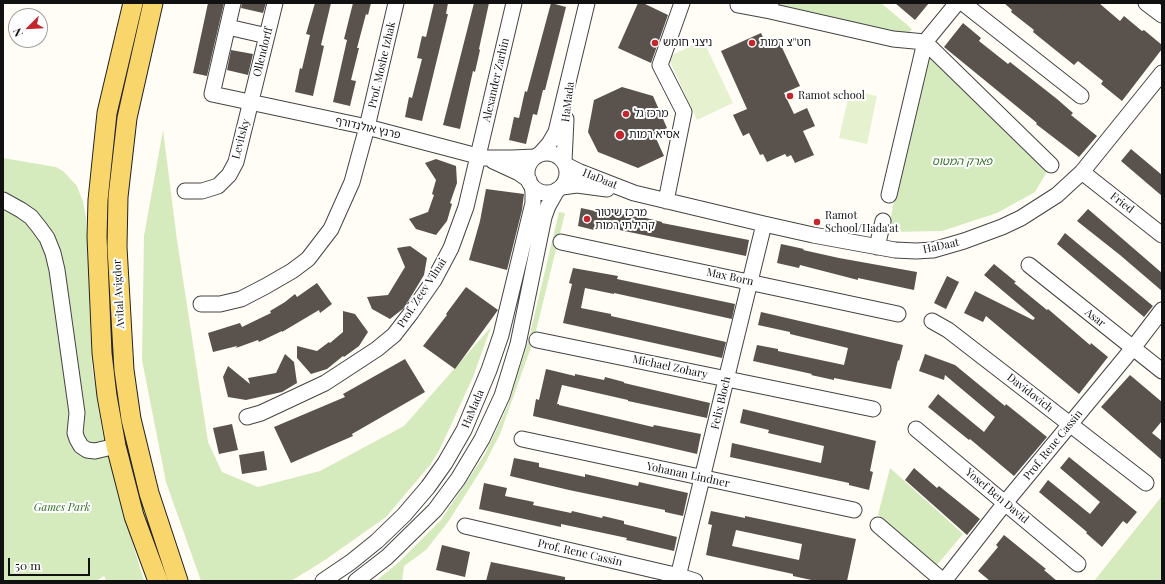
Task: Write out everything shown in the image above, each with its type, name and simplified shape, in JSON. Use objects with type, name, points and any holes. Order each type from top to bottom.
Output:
[{"type":"main road","name":"Avital Avigdor","points":[[132,3],[107,113],[98,200],[97,237],[102,353],[107,396],[116,446],[138,527],[158,581]]},
{"type":"main road","name":"Avital Avigdor","points":[[153,3],[127,118],[118,197],[117,248],[124,370],[131,419],[149,493],[178,581]]},
{"type":"street","points":[[233,3],[228,27],[267,36]]},
{"type":"street","name":"Ollendorff","points":[[251,102],[275,3]]},
{"type":"street","name":"Prof. Moshe Izhak","points":[[201,304],[220,304],[241,299],[266,286],[292,271],[308,259],[331,230],[352,182],[367,128],[396,3]]},
{"type":"street","name":"Alexander Zarhin","points":[[481,157],[514,3]]},
{"type":"street","name":"HaMada","points":[[538,156],[549,144],[556,132],[587,3]]},
{"type":"street","points":[[666,201],[684,112],[660,65],[682,3]]},
{"type":"street","points":[[889,195],[928,39],[957,3]]},
{"type":"street","points":[[963,3],[1081,96]]},
{"type":"street","points":[[1146,3],[1162,15]]},
{"type":"street","points":[[735,4],[770,7],[893,39],[928,39],[1051,165]]},
{"type":"street","name":"פרנץ אולנדורף","points":[[228,27],[212,94],[367,128],[481,157],[509,168],[530,183]]},
{"type":"street","name":"HaMada","points":[[565,163],[564,132],[572,66]]},
{"type":"street","name":"HaDaat","points":[[560,189],[577,185],[634,193],[813,235],[896,250],[933,250],[964,242],[1022,218],[1057,195],[1082,172],[1162,73]]},
{"type":"street","name":"Levitsky","points":[[185,191],[202,191],[218,186],[229,175],[236,162],[243,139],[251,102]]},
{"type":"street","points":[[551,153],[556,155],[565,163],[567,176],[560,189],[552,192],[541,192],[530,183],[528,175],[529,165],[538,156],[551,153]]},
{"type":"street","name":"פרנץ אולנדורף","points":[[481,157],[508,158],[538,156]]},
{"type":"street","name":"Prof. Zeev Vilnai","points":[[247,417],[261,413],[325,383],[349,369],[394,335],[412,313],[434,280],[451,248],[466,207],[481,157]]},
{"type":"street","name":"HaDaat","points":[[565,163],[634,193]]},
{"type":"street","name":"Fried","points":[[1082,172],[1162,235]]},
{"type":"street","name":"HaMada","points":[[323,581],[377,541],[404,514],[428,487],[441,469],[464,430],[489,370],[501,335],[533,203],[533,192],[530,183]]},
{"type":"street","name":"HaMada","points":[[356,581],[387,557],[435,510],[458,479],[482,439],[502,396],[518,344],[544,217],[548,206],[560,189]]},
{"type":"street","points":[[3,200],[31,217],[43,233],[53,253],[57,270],[76,413],[77,439],[81,446],[87,450],[95,451],[116,446]]},
{"type":"street","points":[[877,247],[884,221]]},
{"type":"street","name":"Felix Bloch","points":[[678,578],[764,224]]},
{"type":"street","name":"Max Born","points":[[561,242],[898,314]]},
{"type":"street","name":"Asar","points":[[1029,265],[1162,371]]},
{"type":"street","name":"Prof. Rene Cassin","points":[[944,581],[1005,503],[1162,310]]},
{"type":"street","name":"Davidovich","points":[[932,321],[948,330],[1146,482]]},
{"type":"street","name":"Michael Zohary","points":[[537,340],[873,409]]},
{"type":"street","name":"Yosef Ben David","points":[[916,428],[1078,564]]},
{"type":"street","name":"Yohanan Lindner","points":[[522,439],[854,510]]},
{"type":"street","points":[[878,525],[944,581]]},
{"type":"street","name":"Prof. Rene Cassin","points":[[465,526],[694,581]]},
{"type":"green space","points":[[725,3],[881,3],[912,29],[898,47],[801,21]]},
{"type":"green space","points":[[703,40],[733,103],[697,120],[668,57]]},
{"type":"green space","name":"פארק המטוס","points":[[925,42],[1051,165],[1035,192],[997,213],[942,231],[888,232]]},
{"type":"green space","points":[[850,90],[877,96],[867,144],[839,138]]},
{"type":"green space","points":[[163,130],[177,240],[208,442],[222,472],[258,487],[320,471],[404,426],[491,327],[473,377],[439,451],[430,465],[386,517],[325,560],[291,581],[201,581],[166,482],[142,360],[144,236]]},
{"type":"green space","name":"Games Park","points":[[3,158],[56,167],[63,171],[77,186],[83,202],[86,217],[92,366],[102,430],[117,491],[144,581],[106,581],[104,576],[96,581],[3,581]]},
{"type":"green space","points":[[559,212],[565,213],[534,339],[500,434],[483,467],[448,522],[426,550],[404,566],[402,581],[376,581],[399,562],[441,520],[485,454],[509,403],[529,338]]},
{"type":"green space","points":[[890,468],[963,534],[937,565],[878,515]]},
{"type":"green space","points":[[1162,496],[1162,581],[1094,581]]},
{"type":"building","points":[[208,3],[224,3],[207,76],[193,73]]},
{"type":"building","points":[[242,3],[266,3],[263,13],[241,8]]},
{"type":"building","points":[[315,3],[331,3],[321,45],[324,46],[313,96],[295,92],[300,68],[302,69],[310,35],[306,34]]},
{"type":"building","points":[[353,3],[371,3],[368,15],[366,14],[357,48],[359,48],[351,80],[356,81],[350,106],[333,102],[347,40],[344,39]]},
{"type":"building","points":[[434,3],[448,3],[446,14],[448,14],[422,121],[405,117],[409,97],[412,98],[422,59],[417,58],[422,36],[426,37]]},
{"type":"building","points":[[474,3],[489,3],[475,72],[473,71],[460,129],[443,125]]},
{"type":"building","points":[[551,3],[566,7],[545,90],[543,90],[537,115],[533,114],[526,144],[509,140],[514,117],[519,118],[525,91],[527,92]]},
{"type":"building","points":[[638,3],[643,3],[668,15],[651,63],[618,48]]},
{"type":"building","points":[[895,3],[929,3],[915,20]]},
{"type":"building","points":[[1004,3],[1099,3],[1120,21],[1124,16],[1142,31],[1144,30],[1162,45],[1162,49],[1122,101],[1101,84],[1103,81],[1078,61],[1074,65],[1033,32],[1034,30],[1011,12],[1012,10]]},
{"type":"building","points":[[963,23],[981,38],[979,41],[1008,64],[1010,62],[1057,99],[1073,113],[1071,115],[1097,136],[1079,157],[1036,124],[1037,123],[944,47]]},
{"type":"building","points":[[761,33],[766,44],[778,39],[800,86],[784,93],[794,114],[807,108],[815,126],[803,131],[814,155],[795,163],[791,155],[787,157],[785,154],[767,162],[763,154],[760,155],[749,133],[743,136],[733,115],[747,109],[721,51]]},
{"type":"building","points":[[231,50],[253,54],[248,75],[227,70]]},
{"type":"building","name":"מרכז גל","points":[[622,87],[653,96],[667,128],[654,134],[664,156],[638,168],[598,152],[588,132],[594,100]]},
{"type":"building","points":[[1131,149],[1162,175],[1162,196],[1121,161]]},
{"type":"building","points":[[436,159],[456,166],[457,183],[450,203],[452,204],[447,221],[436,235],[416,229],[409,219],[428,212],[434,195],[432,194],[436,180],[425,163]]},
{"type":"building","points":[[486,189],[524,194],[522,210],[507,270],[469,260],[480,221]]},
{"type":"building","points":[[581,208],[609,214],[609,211],[642,217],[662,223],[749,240],[746,256],[595,225],[594,230],[578,226]]},
{"type":"building","points":[[1088,209],[1162,273],[1162,291],[1077,221]]},
{"type":"building","points":[[1065,233],[1153,306],[1144,317],[1057,244]]},
{"type":"building","points":[[781,244],[839,258],[917,272],[914,290],[858,278],[858,280],[800,265],[799,268],[777,263]]},
{"type":"building","points":[[410,246],[427,258],[424,275],[404,308],[390,319],[372,309],[367,297],[388,295],[405,267],[397,248]]},
{"type":"building","points":[[994,264],[1016,282],[1014,283],[1047,310],[1048,309],[1090,345],[1091,343],[1108,357],[1079,394],[986,316],[983,322],[964,313],[975,291],[1033,320],[1035,318],[984,275]]},
{"type":"building","points":[[573,268],[618,276],[617,279],[735,304],[732,319],[585,288],[581,308],[726,342],[722,358],[563,323],[572,284],[569,283]]},
{"type":"building","points":[[947,276],[959,282],[946,309],[934,303]]},
{"type":"building","points":[[317,283],[332,304],[320,313],[319,310],[282,332],[259,342],[258,340],[236,348],[237,346],[213,352],[208,333],[240,323],[242,327],[271,313],[270,311],[295,294],[297,297]]},
{"type":"building","points":[[466,287],[498,310],[455,369],[423,346]]},
{"type":"building","points":[[343,311],[355,314],[368,332],[359,346],[344,357],[343,356],[327,369],[311,374],[297,358],[297,346],[317,351],[329,342],[330,343],[343,332]]},
{"type":"building","points":[[761,312],[903,345],[891,389],[834,378],[834,380],[753,361],[757,345],[844,365],[848,348],[758,325]]},
{"type":"building","points":[[285,354],[294,362],[297,383],[282,392],[246,400],[228,397],[223,377],[228,366],[250,384],[248,378],[276,373]]},
{"type":"building","points":[[925,354],[955,365],[1005,406],[1006,404],[1047,437],[1014,476],[970,439],[969,440],[928,407],[938,394],[984,432],[995,417],[945,375],[944,380],[919,371]]},
{"type":"building","points":[[405,359],[425,392],[352,434],[353,436],[291,463],[274,427],[345,397],[343,394]]},
{"type":"building","points":[[546,369],[575,376],[575,374],[604,380],[605,377],[624,383],[710,403],[707,418],[562,385],[557,404],[653,427],[654,425],[701,434],[697,454],[533,416],[536,399],[539,400]]},
{"type":"building","points":[[1130,375],[1162,402],[1162,421],[1152,433],[1162,441],[1162,460],[1101,407]]},
{"type":"building","points":[[743,409],[876,441],[870,471],[873,472],[869,490],[849,485],[849,483],[730,457],[732,443],[821,463],[824,446],[768,433],[769,430],[740,423]]},
{"type":"building","points":[[232,424],[238,450],[219,454],[213,428]]},
{"type":"building","points":[[264,451],[267,470],[242,474],[239,455]]},
{"type":"building","points":[[1069,457],[1137,512],[1127,524],[1123,521],[1102,547],[1086,533],[1087,532],[1039,492],[1048,480],[1090,514],[1100,502],[1060,468]]},
{"type":"building","points":[[514,458],[539,463],[539,467],[585,477],[585,474],[638,486],[639,482],[688,493],[683,516],[665,512],[665,510],[510,476]]},
{"type":"building","points":[[914,468],[937,488],[939,486],[980,519],[967,535],[905,480]]},
{"type":"building","points":[[484,483],[507,488],[505,496],[534,502],[533,505],[571,513],[572,511],[602,518],[603,516],[624,521],[624,524],[677,537],[674,551],[626,540],[627,538],[561,524],[561,527],[479,509]]},
{"type":"building","points":[[711,511],[745,518],[745,516],[856,539],[847,581],[816,581],[793,576],[793,574],[706,555],[712,525],[708,524]],"holes":[[[736,530],[802,544],[799,560],[732,546]]]},
{"type":"building","points":[[1004,535],[1046,569],[1044,570],[1057,581],[990,581],[978,571],[998,547],[996,545]]},
{"type":"building","points":[[442,545],[470,552],[465,577],[436,570]]},
{"type":"building","points":[[491,562],[565,577],[565,581],[486,581]]},
{"type":"place","name":"ניצני חומש","points":[[655,43]]},
{"type":"place","name":"חט''צ רמות","points":[[752,43]]},
{"type":"place","name":"Ramot school","points":[[790,96]]},
{"type":"place","name":"מרכז גל","points":[[626,114]]},
{"type":"place","name":"אסיא רמות","points":[[620,135]]},
{"type":"place","name":"מרכז שיטור קהילתי רמות","points":[[587,219]]},
{"type":"place","name":"Ramot School/Hada'at","points":[[817,222]]}]
